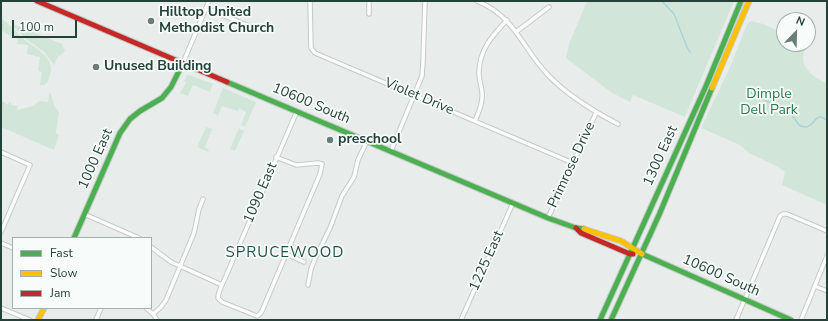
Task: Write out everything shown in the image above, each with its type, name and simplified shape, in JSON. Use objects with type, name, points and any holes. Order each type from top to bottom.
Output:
[{"type":"main road","name":"10600 South","points":[[37,1],[548,218],[576,228],[582,228],[633,247],[642,254],[791,320]]},
{"type":"main road","name":"1300 East","points":[[600,320],[703,92],[741,1]]},
{"type":"main road","name":"1300 East","points":[[611,320],[642,254],[749,1]]},
{"type":"main road","name":"1000 East","points":[[74,237],[124,126],[140,111],[162,98],[171,87],[183,63]]},
{"type":"main road","name":"10600 South","points":[[576,228],[581,233],[630,254],[642,254]]},
{"type":"main road","points":[[38,320],[44,309]]},
{"type":"street","points":[[183,63],[209,1]]},
{"type":"street","name":"Violet Drive","points":[[310,1],[311,48],[315,53],[573,163]]},
{"type":"street","points":[[369,1],[369,14]]},
{"type":"street","points":[[391,151],[420,83],[423,69],[425,1]]},
{"type":"street","points":[[477,1],[491,8],[507,20],[530,53],[548,75],[572,96],[596,113],[618,124]]},
{"type":"street","points":[[206,8],[256,29]]},
{"type":"street","points":[[516,32],[549,8]]},
{"type":"street","points":[[475,121],[482,105],[482,91],[479,73],[480,60],[490,38],[507,20]]},
{"type":"street","name":"1090 East","points":[[286,254],[259,315],[245,312],[222,302],[218,298],[222,285],[276,157],[297,112]]},
{"type":"street","name":"Primrose Drive","points":[[548,218],[596,113]]},
{"type":"street","points":[[308,285],[314,261],[330,228],[342,196],[354,177],[358,160],[367,141]]},
{"type":"street","points":[[1,152],[30,165],[1,232]]},
{"type":"street","points":[[276,157],[296,165],[322,164],[320,174],[286,254],[304,262]]},
{"type":"street","points":[[153,314],[164,304],[194,233],[199,209],[203,200]]},
{"type":"street","name":"1225 East","points":[[461,320],[513,203]]},
{"type":"street","points":[[84,214],[137,237]]},
{"type":"street","points":[[736,320],[780,216],[787,214],[827,231]]},
{"type":"street","points":[[1,243],[12,248]]},
{"type":"street","points":[[152,248],[163,257],[180,267],[222,285]]},
{"type":"street","points":[[801,320],[827,256]]},
{"type":"street","points":[[815,286],[827,291]]},
{"type":"street","points":[[1,308],[30,320]]},
{"type":"street","points":[[96,320],[101,309]]},
{"type":"street","points":[[147,309],[157,320]]},
{"type":"green space","name":"Dimple Dell Park","points":[[587,1],[734,1],[685,117],[633,95],[630,102],[612,93],[566,58],[569,44]]},
{"type":"green space","points":[[1,19],[8,23],[25,40],[45,55],[51,71],[47,83],[40,85],[42,72],[38,71],[40,57],[27,54],[28,45],[17,44],[18,37],[9,35],[1,30]]},
{"type":"green space","name":"Dimple Dell Park","points":[[751,21],[776,30],[776,52],[804,52],[803,61],[807,69],[818,79],[827,83],[827,205],[782,185],[785,172],[778,167],[749,153],[740,145],[701,128],[730,67],[747,24]]},
{"type":"green space","points":[[10,23],[62,44],[65,51],[58,57],[54,65],[44,52],[26,39]]},
{"type":"green space","points":[[187,75],[213,84],[210,92],[193,85],[188,96],[180,93],[186,83],[184,81]]},
{"type":"green space","points":[[223,88],[256,102],[245,127],[241,125],[246,112],[239,108],[238,111],[222,106],[218,116],[213,113]]},
{"type":"green space","points":[[49,93],[51,94],[55,107],[59,112],[56,133],[59,135],[54,150],[1,127],[1,100],[8,105],[9,102],[11,105],[18,106],[17,110],[33,106],[39,101],[48,102]]},
{"type":"green space","points":[[206,127],[212,129],[205,147],[209,150],[208,152],[197,147]]},
{"type":"green space","points":[[239,128],[244,131],[235,151],[230,149]]},
{"type":"waterway","points":[[662,1],[674,14],[690,52]]},
{"type":"waterway","points":[[746,89],[790,113],[802,127],[809,126],[817,118],[821,117],[827,120]]},
{"type":"traffic: fast","points":[[600,320],[706,86],[741,1]]},
{"type":"traffic: fast","points":[[74,237],[120,133],[130,119],[140,111],[162,98],[171,87],[183,63]]},
{"type":"traffic: fast","points":[[227,82],[548,218],[576,228],[584,229]]},
{"type":"traffic: fast","points":[[611,320],[659,215],[712,88]]},
{"type":"traffic: fast","points":[[642,254],[791,320]]},
{"type":"traffic: slow","points":[[712,88],[749,1]]},
{"type":"traffic: slow","points":[[584,229],[621,241],[642,254]]},
{"type":"traffic: slow","points":[[38,320],[44,309]]},
{"type":"traffic: jam","points":[[37,1],[227,82]]},
{"type":"traffic: jam","points":[[576,228],[581,233],[633,254]]},
{"type":"place","name":"Hilltop United Methodist Church","points":[[151,21]]},
{"type":"place","name":"Unused Building","points":[[96,67]]},
{"type":"place","name":"preschool","points":[[330,140]]},
{"type":"district","name":"SPRUCEWOOD","points":[[285,253]]}]
